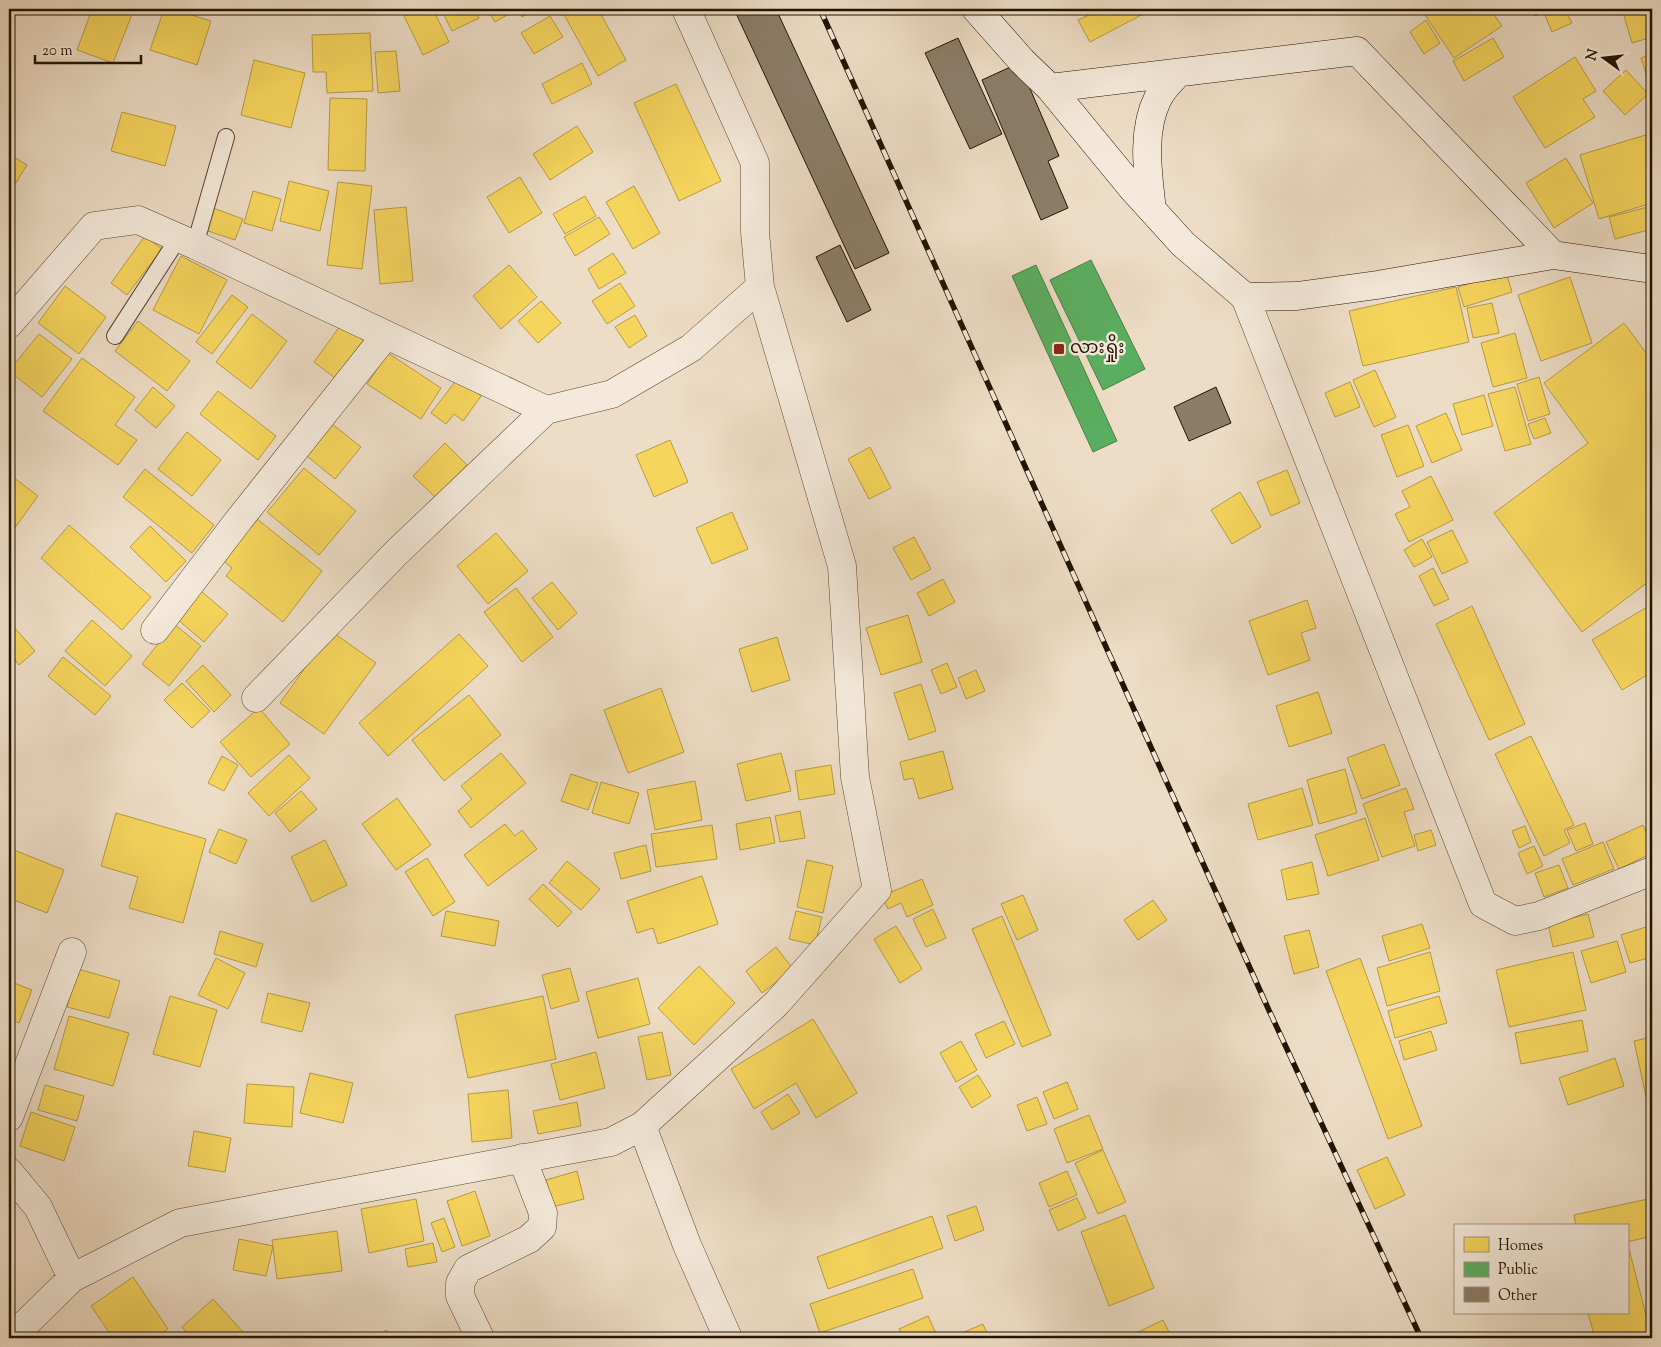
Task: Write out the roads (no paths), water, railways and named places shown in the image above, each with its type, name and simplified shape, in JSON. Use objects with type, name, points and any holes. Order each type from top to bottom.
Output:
[{"type":"street","points":[[11,1338],[72,1278],[180,1223],[612,1142],[642,1126],[776,1004],[876,890],[855,777],[842,566],[760,287],[755,232],[755,163],[686,9]]},
{"type":"street","points":[[976,9],[1022,61],[1050,88],[1182,244],[1245,297],[1483,904],[1515,921],[1539,916],[1652,871]]},
{"type":"street","points":[[1050,88],[1357,51],[1554,256]]},
{"type":"street","points":[[1152,210],[1147,162],[1150,122],[1158,97],[1178,73]]},
{"type":"street","points":[[9,324],[94,226],[138,220],[187,241],[546,410]]},
{"type":"street","points":[[1245,297],[1297,296],[1359,288],[1554,256],[1652,269]]},
{"type":"street","points":[[256,698],[396,553],[546,410],[612,394],[691,348],[760,287]]},
{"type":"street","points":[[155,630],[238,521],[386,335]]},
{"type":"street","points":[[9,1117],[72,952]]},
{"type":"street","points":[[642,1126],[687,1245],[728,1338]]},
{"type":"street","points":[[480,1338],[460,1296],[460,1283],[468,1269],[529,1239],[542,1227],[543,1213],[522,1158]]},
{"type":"street","points":[[9,1172],[38,1207],[72,1278]]},
{"type":"lane","points":[[115,336],[187,241],[226,137]]},
{"type":"railway","points":[[820,9],[1267,1006],[1421,1338]]},
{"type":"place","name":"လားရှိုး","points":[[1059,349]]}]
